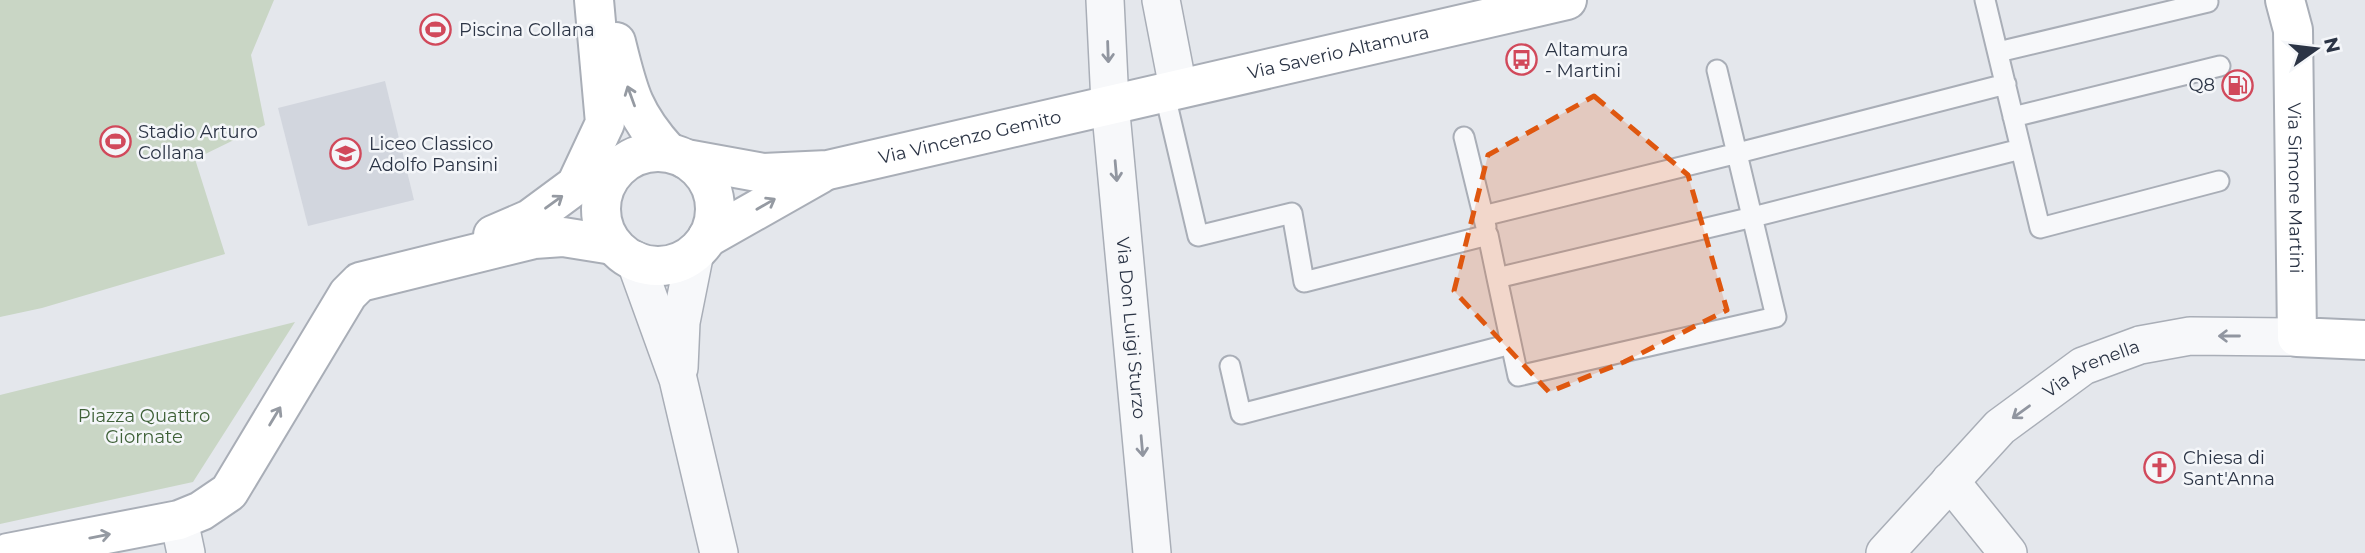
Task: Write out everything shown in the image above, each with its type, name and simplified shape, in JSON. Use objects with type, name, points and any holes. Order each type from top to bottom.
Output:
[{"type":"main road","points":[[427,265],[530,219],[576,186],[605,123],[594,0]]},
{"type":"main road","points":[[8,553],[182,537],[201,511],[229,492],[351,290],[365,280],[534,239],[563,237],[624,253],[645,264],[663,265],[680,261],[701,245],[713,221],[714,203],[705,178],[647,129],[636,111],[605,0]]},
{"type":"main road","name":"Via Saverio Altamura","points":[[1110,103],[1567,0]]},
{"type":"main road","name":"Via Simone Martini","points":[[2285,0],[2293,30],[2297,337]]},
{"type":"main road","name":"Via Vincenzo Gemito","points":[[677,156],[763,173],[828,170],[1110,103]]},
{"type":"main road","points":[[624,253],[604,227],[600,208],[604,188],[614,172],[629,159],[648,152],[677,156]]},
{"type":"main road","name":"Via Vincenzo Gemito","points":[[701,245],[828,170]]},
{"type":"main road","name":"Via Arenella","points":[[2297,337],[2365,340]]},
{"type":"street","name":"Via Don Luigi Sturzo","points":[[1105,0],[1110,103],[1152,553]]},
{"type":"street","points":[[1161,0],[1171,89]]},
{"type":"street","points":[[678,379],[681,322],[701,245]]},
{"type":"street","points":[[624,253],[678,379],[719,553]]},
{"type":"street","name":"Via Arenella","points":[[1885,553],[2000,427],[2083,366],[2140,345],[2190,336],[2297,337]]},
{"type":"street","points":[[1950,481],[2008,553]]},
{"type":"lane","points":[[1986,0],[2040,228],[2219,181]]},
{"type":"lane","points":[[1998,52],[2208,2]]},
{"type":"lane","points":[[2013,117],[2220,66]]},
{"type":"lane","points":[[1464,137],[1518,376],[1776,317],[1717,70]]},
{"type":"lane","points":[[1483,216],[2006,84]]},
{"type":"lane","points":[[1171,89],[1198,236],[1292,213],[1304,282],[1488,236]]},
{"type":"lane","points":[[1497,278],[2021,149]]},
{"type":"lane","points":[[1230,366],[1241,414],[1511,344]]},
{"type":"highlighted area","points":[[1594,96],[1688,175],[1727,310],[1624,362],[1549,392],[1454,291],[1488,155]]},
{"type":"shaded area","name":"Liceo Classico Adolfo Pansini","points":[[385,81],[414,200],[308,226],[278,108]]},
{"type":"green space","name":"Stadio Arturo Collana","points":[[0,0],[274,0],[251,55],[265,125],[195,159],[225,254],[42,308],[0,317]]},
{"type":"green space","name":"Piazza Quattro Giornate","points":[[295,322],[193,482],[0,524],[0,395]]},
{"type":"place","name":"Piscina Collana","points":[[436,30]]},
{"type":"place","name":"Altamura - Martini","points":[[1522,60]]},
{"type":"place","name":"Q8","points":[[2238,85]]},
{"type":"place","name":"Stadio Arturo Collana","points":[[115,142]]},
{"type":"place","name":"Liceo Classico Adolfo Pansini","points":[[346,154]]},
{"type":"place","name":"Chiesa di Sant'Anna","points":[[2160,468]]}]
